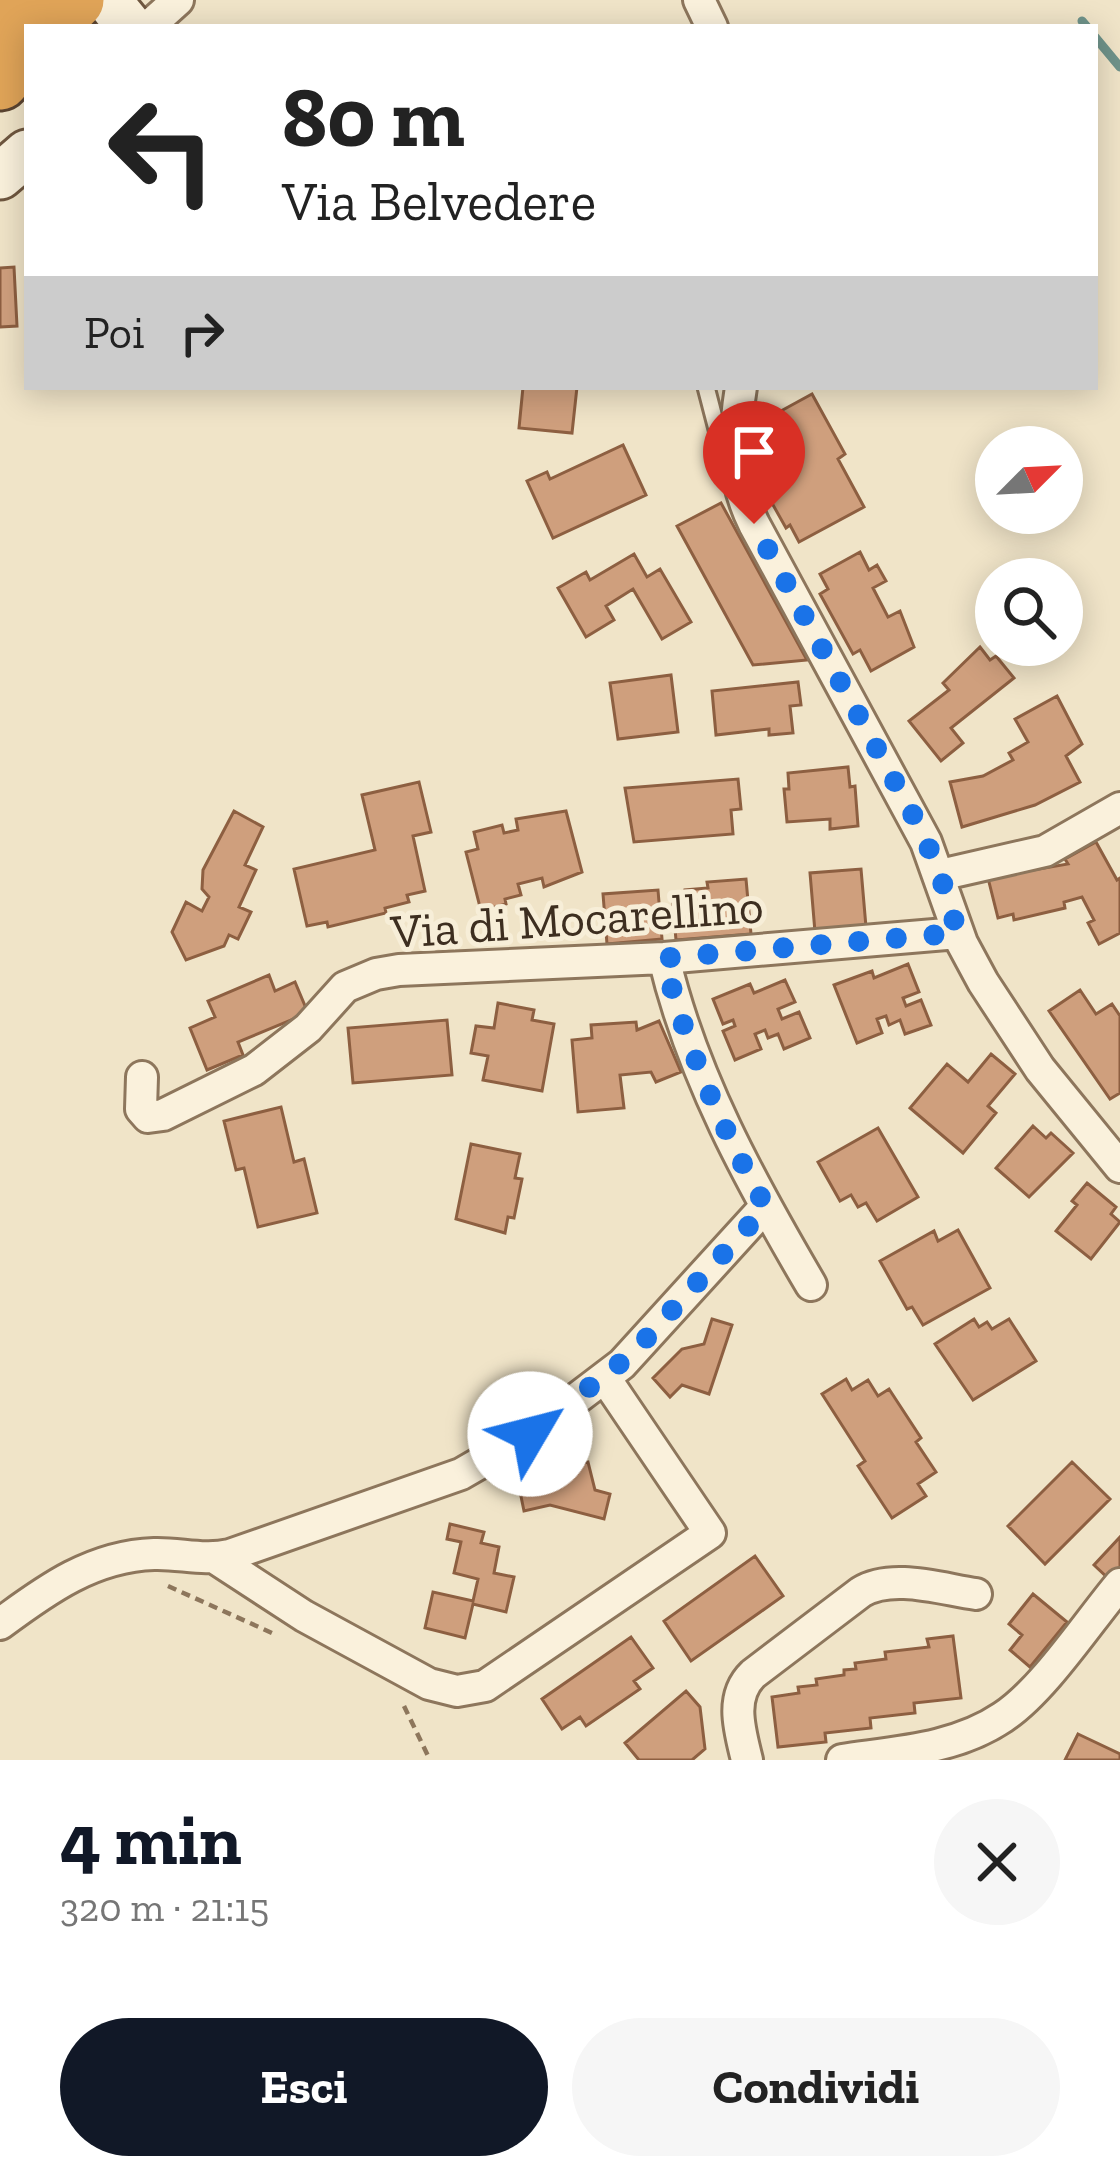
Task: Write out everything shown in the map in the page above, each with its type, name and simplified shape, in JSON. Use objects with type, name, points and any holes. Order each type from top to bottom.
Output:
[{"type":"highway","points":[[0,81],[24,23],[75,0]]},
{"type":"main road","points":[[108,0],[128,24]]},
{"type":"main road","points":[[0,176],[24,156]]},
{"type":"street","points":[[151,24],[178,0]]},
{"type":"street","points":[[741,390],[733,448],[736,478],[754,524],[906,803],[982,982],[1027,1052],[1120,1167]]},
{"type":"street","points":[[940,874],[1045,851],[1119,812]]},
{"type":"street","name":"Via di Mocarellino","points":[[142,1077],[141,1109],[148,1117],[164,1115],[254,1070],[308,1028],[346,987],[376,974],[445,966],[664,958],[958,933]]},
{"type":"street","points":[[664,958],[718,1114],[811,1285]]},
{"type":"street","points":[[0,1624],[65,1579],[114,1561],[155,1554],[214,1558],[478,1466],[605,1378],[646,1341],[766,1207]]},
{"type":"street","points":[[214,1558],[292,1609],[447,1690],[484,1686],[710,1533],[605,1378]]},
{"type":"street","points":[[748,1760],[738,1712],[742,1686],[861,1592],[892,1583],[976,1594]]},
{"type":"street","points":[[842,1760],[944,1743],[1000,1720],[1026,1696],[1120,1584]]},
{"type":"lane","points":[[707,390],[719,437],[733,448]]},
{"type":"path","points":[[114,1561],[288,1641]]},
{"type":"path","points":[[384,1660],[430,1760]]},
{"type":"building","points":[[14,267],[17,326],[0,327],[0,268]]},
{"type":"building","points":[[523,390],[577,390],[572,433],[519,428]]},
{"type":"building","points":[[812,394],[845,454],[838,459],[864,507],[799,542],[768,496],[781,488],[761,451],[791,434],[779,412]]},
{"type":"building","points":[[623,445],[646,495],[553,538],[527,481],[547,472],[550,479]]},
{"type":"building","points":[[721,503],[807,660],[753,665],[677,526]]},
{"type":"building","points":[[860,552],[869,570],[877,565],[886,581],[873,588],[888,617],[900,611],[914,647],[871,671],[860,650],[853,654],[820,594],[828,589],[820,574]]},
{"type":"building","points":[[634,554],[647,577],[660,569],[691,622],[662,639],[633,589],[606,606],[614,620],[586,637],[558,588],[586,572],[590,580]]},
{"type":"building","points":[[975,652],[975,666],[1004,666],[1014,678],[951,728],[963,743],[941,761],[909,721],[949,690],[943,683]]},
{"type":"building","points":[[671,675],[678,732],[618,739],[610,683]]},
{"type":"building","points":[[798,682],[801,705],[790,706],[793,733],[769,735],[769,729],[716,735],[712,691]]},
{"type":"building","points":[[1057,696],[1082,744],[1066,756],[1080,782],[1035,805],[962,827],[950,782],[983,776],[1013,760],[1009,753],[1028,742],[1015,719]]},
{"type":"building","points":[[848,767],[850,787],[855,786],[858,826],[830,829],[830,819],[787,822],[784,789],[789,789],[788,773]]},
{"type":"building","points":[[738,779],[741,809],[731,810],[733,834],[634,842],[625,788]]},
{"type":"building","points":[[419,782],[431,832],[413,836],[425,891],[407,895],[409,902],[385,908],[386,913],[328,927],[327,922],[307,926],[294,869],[375,850],[362,795]]},
{"type":"building","points":[[234,811],[263,827],[245,865],[256,870],[239,907],[251,912],[238,939],[229,935],[224,946],[186,960],[172,932],[186,902],[202,911],[209,897],[202,889],[203,870]]},
{"type":"building","points":[[566,811],[582,872],[544,887],[542,878],[518,884],[521,895],[481,911],[466,852],[478,849],[474,832],[502,825],[504,833],[518,830],[516,819]]},
{"type":"building","points":[[1096,842],[1117,880],[1120,878],[1120,933],[1099,944],[1082,897],[1064,902],[1065,908],[1014,920],[1013,914],[998,918],[988,878],[1068,864],[1065,859]]},
{"type":"building","points":[[861,869],[866,927],[815,932],[810,873]]},
{"type":"building","points":[[746,879],[751,934],[676,940],[672,897],[685,896],[685,890],[708,888],[707,882]]},
{"type":"building","points":[[658,890],[662,939],[607,944],[603,894]]},
{"type":"building","points":[[908,964],[919,992],[903,998],[906,1006],[921,1000],[931,1025],[905,1034],[900,1020],[889,1025],[886,1016],[877,1019],[882,1033],[857,1043],[834,985],[872,971],[874,978]]},
{"type":"building","points":[[269,975],[275,991],[295,982],[308,1013],[238,1042],[243,1055],[207,1070],[190,1028],[215,1017],[208,1001]]},
{"type":"building","points":[[785,980],[795,1002],[778,1009],[782,1019],[799,1012],[810,1038],[784,1049],[778,1034],[768,1038],[765,1030],[755,1034],[761,1049],[735,1060],[723,1031],[735,1026],[733,1020],[723,1024],[713,999],[750,984],[754,993]]},
{"type":"building","points":[[1080,990],[1096,1014],[1112,1004],[1120,1016],[1120,1093],[1110,1099],[1049,1011]]},
{"type":"building","points":[[498,1003],[534,1010],[532,1020],[554,1024],[542,1091],[483,1080],[488,1056],[471,1053],[476,1026],[494,1028]]},
{"type":"building","points":[[447,1020],[452,1075],[353,1083],[348,1028]]},
{"type":"building","points":[[659,1021],[681,1072],[656,1082],[651,1072],[620,1075],[624,1108],[578,1112],[572,1040],[592,1038],[591,1025],[636,1022],[637,1030]]},
{"type":"building","points":[[991,1054],[1015,1074],[988,1106],[996,1113],[963,1153],[910,1108],[947,1064],[968,1082]]},
{"type":"building","points":[[281,1107],[294,1162],[304,1159],[317,1213],[258,1227],[244,1168],[236,1170],[224,1121]]},
{"type":"building","points":[[1033,1126],[1046,1138],[1051,1133],[1073,1153],[1029,1197],[996,1168]]},
{"type":"building","points":[[878,1128],[918,1197],[877,1221],[866,1203],[858,1207],[851,1195],[840,1201],[818,1162]]},
{"type":"building","points":[[471,1144],[520,1154],[515,1178],[522,1179],[514,1218],[508,1217],[505,1233],[456,1219]]},
{"type":"building","points":[[1087,1183],[1116,1207],[1111,1214],[1120,1222],[1091,1259],[1056,1231]]},
{"type":"building","points":[[958,1230],[990,1288],[923,1325],[912,1307],[907,1309],[880,1261],[934,1231],[938,1241]]},
{"type":"building","points":[[712,1319],[732,1325],[709,1394],[682,1385],[670,1397],[653,1378],[682,1349],[704,1344]]},
{"type":"building","points":[[974,1319],[979,1327],[987,1322],[992,1329],[1009,1319],[1036,1361],[973,1400],[935,1344]]},
{"type":"building","points":[[846,1379],[852,1390],[868,1380],[878,1396],[889,1389],[921,1438],[916,1442],[936,1472],[918,1484],[926,1496],[892,1518],[858,1466],[865,1461],[822,1394]]},
{"type":"building","points":[[588,1462],[595,1490],[610,1494],[604,1519],[550,1505],[524,1511],[517,1477]]},
{"type":"building","points":[[1072,1462],[1110,1499],[1045,1564],[1008,1526]]},
{"type":"building","points":[[450,1524],[484,1532],[481,1543],[499,1547],[494,1573],[514,1577],[506,1612],[473,1604],[465,1638],[425,1628],[433,1592],[473,1601],[478,1579],[454,1573],[461,1542],[447,1539]]},
{"type":"building","points":[[1120,1537],[1120,1567],[1109,1579],[1094,1565]]},
{"type":"building","points":[[755,1556],[783,1596],[691,1661],[664,1621]]},
{"type":"building","points":[[1033,1594],[1067,1622],[1030,1667],[1010,1650],[1022,1635],[1009,1624]]},
{"type":"building","points":[[953,1636],[961,1698],[914,1703],[915,1713],[870,1718],[871,1728],[825,1733],[826,1742],[778,1747],[772,1697],[799,1693],[798,1687],[817,1685],[816,1679],[844,1675],[844,1670],[856,1669],[855,1663],[886,1659],[885,1652],[929,1647],[927,1639]]},
{"type":"building","points":[[631,1637],[653,1668],[634,1681],[640,1689],[586,1726],[580,1717],[562,1729],[542,1699]]},
{"type":"building","points":[[686,1691],[700,1707],[705,1749],[692,1760],[639,1760],[625,1743]]},
{"type":"building","points":[[1078,1734],[1120,1754],[1120,1760],[1065,1760]]},
{"type":"waterway","points":[[1098,41],[1120,67]]},
{"type":"route","points":[[530,1434],[633,1353],[766,1207],[712,1099],[664,958],[958,933],[937,865],[913,815],[754,524]]}]
